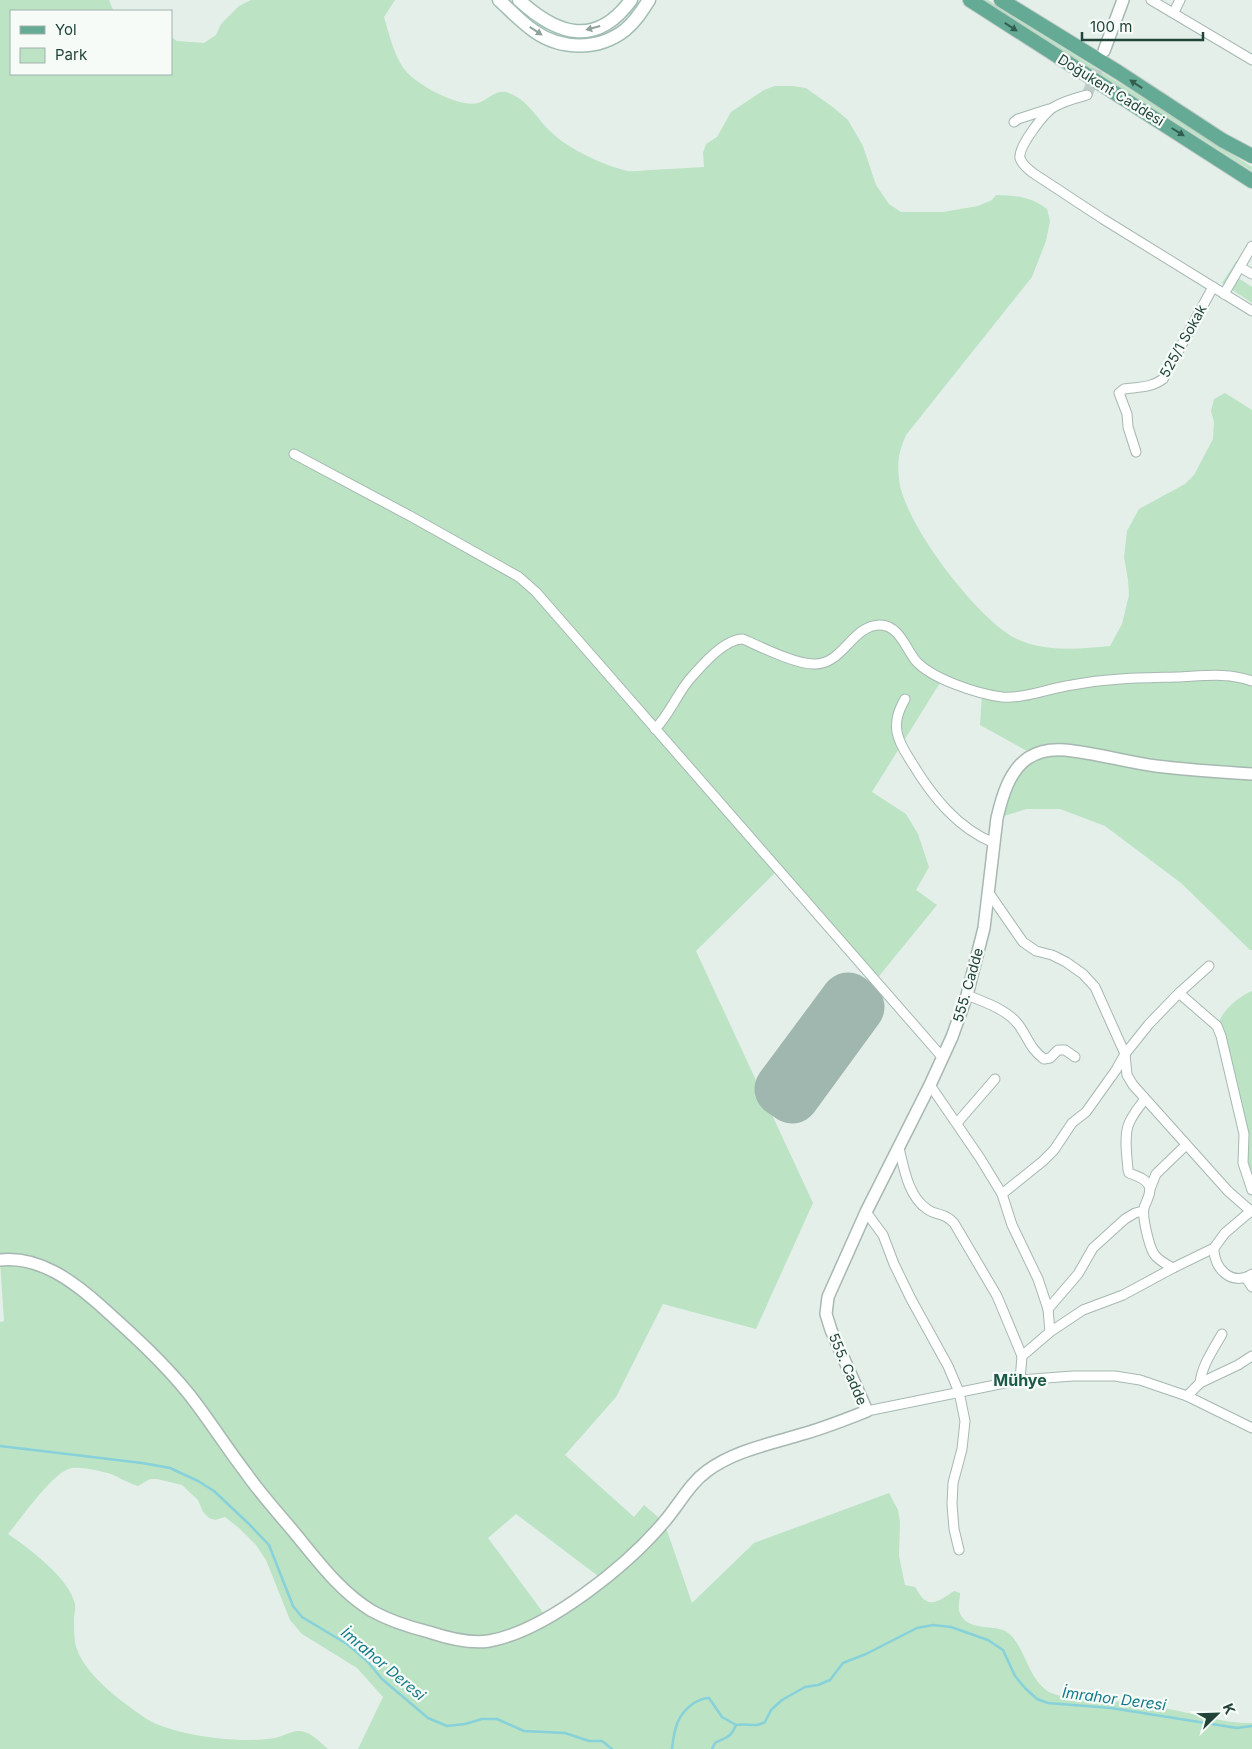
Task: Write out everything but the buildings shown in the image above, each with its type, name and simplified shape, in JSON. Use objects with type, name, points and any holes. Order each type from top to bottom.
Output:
[{"type":"main road","points":[[499,0],[525,24],[542,35],[565,44],[582,46],[601,42],[625,30],[638,17],[649,0]]},
{"type":"main road","points":[[519,0],[550,24],[579,31],[590,30],[606,24],[620,14],[631,0]]},
{"type":"main road","name":"Doğukent Caddesi","points":[[970,0],[1252,181]]},
{"type":"main road","name":"Doğukent Caddesi","points":[[1002,0],[1118,72],[1222,140],[1252,156]]},
{"type":"street","points":[[1104,51],[1123,0]]},
{"type":"street","points":[[1151,0],[1252,60]]},
{"type":"street","points":[[1174,12],[1180,0]]},
{"type":"street","points":[[1014,122],[1087,95]]},
{"type":"street","points":[[1052,108],[1032,132],[1021,152],[1020,158],[1024,165],[1033,173],[1103,219],[1252,311]]},
{"type":"street","points":[[1224,294],[1252,246]]},
{"type":"street","points":[[1240,267],[1252,274]]},
{"type":"street","name":"525/1 Sokak","points":[[1136,452],[1128,427],[1127,414],[1119,393],[1124,388],[1156,385],[1163,379],[1213,286]]},
{"type":"street","points":[[294,454],[519,577],[536,592],[942,1058]]},
{"type":"street","points":[[654,729],[668,713],[688,681],[728,642],[744,639],[801,662],[816,664],[828,661],[860,632],[872,625],[882,624],[898,634],[916,661],[927,669],[957,685],[982,694],[1004,697],[1022,696],[1073,684],[1112,679],[1228,675],[1252,681]]},
{"type":"street","points":[[905,699],[898,713],[897,731],[900,743],[921,778],[939,802],[961,823],[976,834],[994,843]]},
{"type":"street","name":"555. Cadde","points":[[867,1412],[831,1330],[826,1314],[828,1297],[866,1212],[930,1085],[967,995],[984,928],[997,818],[1007,786],[1019,766],[1030,757],[1046,751],[1064,750],[1157,766],[1252,774]]},
{"type":"street","points":[[989,893],[1023,942],[1036,951],[1052,955],[1066,962],[1083,974],[1095,988],[1125,1054],[1127,1076],[1145,1099],[1228,1192],[1252,1211],[1225,1232],[1214,1248],[1123,1294],[1083,1310],[1050,1332],[1022,1356]]},
{"type":"street","points":[[1002,1194],[1054,1150],[1072,1123],[1086,1112],[1125,1054],[1149,1024],[1209,966]]},
{"type":"street","points":[[1179,993],[1217,1026],[1221,1036],[1244,1134],[1243,1163],[1252,1190]]},
{"type":"street","points":[[967,995],[1009,1015],[1019,1025],[1035,1053],[1044,1059],[1050,1058],[1058,1050],[1065,1050],[1075,1057]]},
{"type":"street","points":[[957,1123],[995,1079]]},
{"type":"street","points":[[930,1085],[957,1123],[1002,1194],[1012,1225],[1038,1279],[1048,1309],[1050,1332]]},
{"type":"street","points":[[1145,1099],[1132,1116],[1128,1126],[1127,1159],[1129,1173],[1144,1179],[1150,1189]]},
{"type":"street","points":[[1173,1268],[1161,1262],[1154,1254],[1149,1241],[1143,1211],[1156,1174],[1186,1145]]},
{"type":"street","points":[[899,1148],[909,1183],[918,1201],[928,1210],[941,1213],[954,1223],[997,1296],[1022,1356],[1020,1380]]},
{"type":"street","points":[[1048,1309],[1078,1274],[1093,1248],[1124,1219],[1143,1211]]},
{"type":"street","points":[[866,1212],[883,1235],[911,1300],[948,1366],[959,1392],[964,1421],[962,1449],[953,1483],[952,1504],[954,1530],[959,1550]]},
{"type":"street","points":[[1214,1248],[1217,1264],[1228,1277],[1237,1279],[1249,1276],[1252,1286]]},
{"type":"street","points":[[0,1260],[12,1259],[28,1262],[51,1270],[90,1295],[171,1373],[202,1412],[247,1476],[326,1571],[346,1591],[370,1610],[393,1621],[445,1637],[486,1641],[516,1633],[547,1618],[580,1596],[636,1552],[664,1522],[690,1487],[708,1470],[744,1452],[828,1427],[867,1412],[1020,1380],[1073,1376],[1116,1376],[1140,1380],[1187,1396],[1252,1428]]},
{"type":"street","points":[[1200,1383],[1201,1373],[1207,1358],[1222,1334]]},
{"type":"street","points":[[1187,1396],[1200,1383],[1238,1366],[1252,1356]]},
{"type":"green space","points":[[0,0],[109,0],[113,10],[10,10],[10,75],[172,75],[172,38],[177,41],[204,43],[216,35],[221,24],[239,6],[251,0],[395,0],[384,17],[399,60],[407,73],[415,80],[436,93],[469,104],[478,103],[500,92],[516,96],[532,110],[551,132],[567,145],[587,156],[619,169],[634,171],[704,167],[703,153],[706,144],[717,137],[731,112],[764,90],[775,86],[793,86],[806,88],[848,120],[863,146],[876,185],[889,204],[901,212],[943,212],[978,206],[992,200],[996,195],[1023,198],[1041,205],[1047,209],[1050,221],[1046,241],[1032,277],[906,435],[898,462],[899,479],[904,498],[927,543],[944,567],[997,626],[1013,637],[1036,646],[1061,649],[1110,646],[1122,624],[1129,595],[1124,557],[1127,531],[1139,509],[1185,484],[1194,475],[1213,439],[1214,422],[1211,411],[1214,399],[1225,393],[1252,410],[1252,950],[1181,883],[1105,826],[1060,809],[1027,809],[997,818],[1001,801],[1029,757],[1027,751],[980,725],[982,694],[943,678],[872,792],[906,814],[918,834],[929,867],[916,890],[937,905],[875,981],[778,870],[696,951],[813,1203],[756,1329],[663,1304],[616,1397],[565,1455],[634,1517],[644,1505],[664,1522],[692,1603],[754,1543],[889,1493],[898,1510],[900,1522],[899,1556],[905,1585],[915,1587],[922,1598],[929,1602],[936,1602],[954,1591],[960,1593],[959,1611],[962,1618],[973,1625],[999,1629],[1012,1636],[1022,1651],[1035,1678],[1049,1692],[1065,1697],[1141,1704],[1228,1721],[1252,1723],[1252,1749],[358,1749],[383,1697],[357,1668],[302,1634],[290,1620],[266,1560],[256,1545],[239,1528],[225,1517],[215,1520],[209,1518],[203,1512],[198,1500],[182,1485],[150,1479],[138,1486],[108,1473],[72,1468],[56,1477],[47,1486],[8,1534],[47,1565],[65,1584],[75,1606],[74,1633],[78,1653],[93,1675],[114,1695],[145,1718],[172,1730],[208,1737],[245,1740],[274,1738],[300,1731],[312,1735],[328,1749],[0,1749],[0,1322],[4,1321],[0,1260]],"holes":[[[516,1514],[602,1579],[547,1618],[488,1538]]]},
{"type":"green space","points":[[983,0],[988,0],[1252,167],[1252,171]]},
{"type":"green space","points":[[1237,260],[1238,262],[1232,274],[1252,287],[1252,303],[1222,283]]},
{"type":"green space","points":[[1252,991],[1252,1190],[1243,1163],[1245,1145],[1217,1026],[1231,1005]]},
{"type":"waterway","name":"İmrahor Deresi","points":[[0,1446],[142,1463],[170,1468],[198,1481],[214,1491],[269,1545],[293,1606],[302,1617],[347,1644],[367,1661],[382,1679],[428,1718],[447,1726],[465,1724],[482,1719],[497,1719],[524,1731],[565,1733],[589,1741],[602,1741],[612,1749]]},
{"type":"waterway","name":"İmrahor Deresi","points":[[712,1749],[715,1743],[730,1735],[736,1725],[761,1724],[765,1722],[771,1710],[782,1700],[805,1687],[818,1685],[830,1680],[843,1663],[866,1654],[917,1628],[933,1625],[951,1627],[988,1640],[1003,1650],[1015,1676],[1025,1688],[1037,1699],[1048,1703],[1111,1708],[1237,1728],[1252,1726]]},
{"type":"waterway","name":"İmrahor Deresi","points":[[672,1749],[675,1729],[680,1717],[688,1707],[701,1699],[709,1698],[722,1717],[736,1725]]},
{"type":"runway","points":[[848,1000],[857,1007],[792,1096],[782,1089],[848,1000]]},
{"type":"tunnel","points":[[1087,95],[1103,55]]},
{"type":"district","name":"Mühye","points":[[1020,1380]]}]
